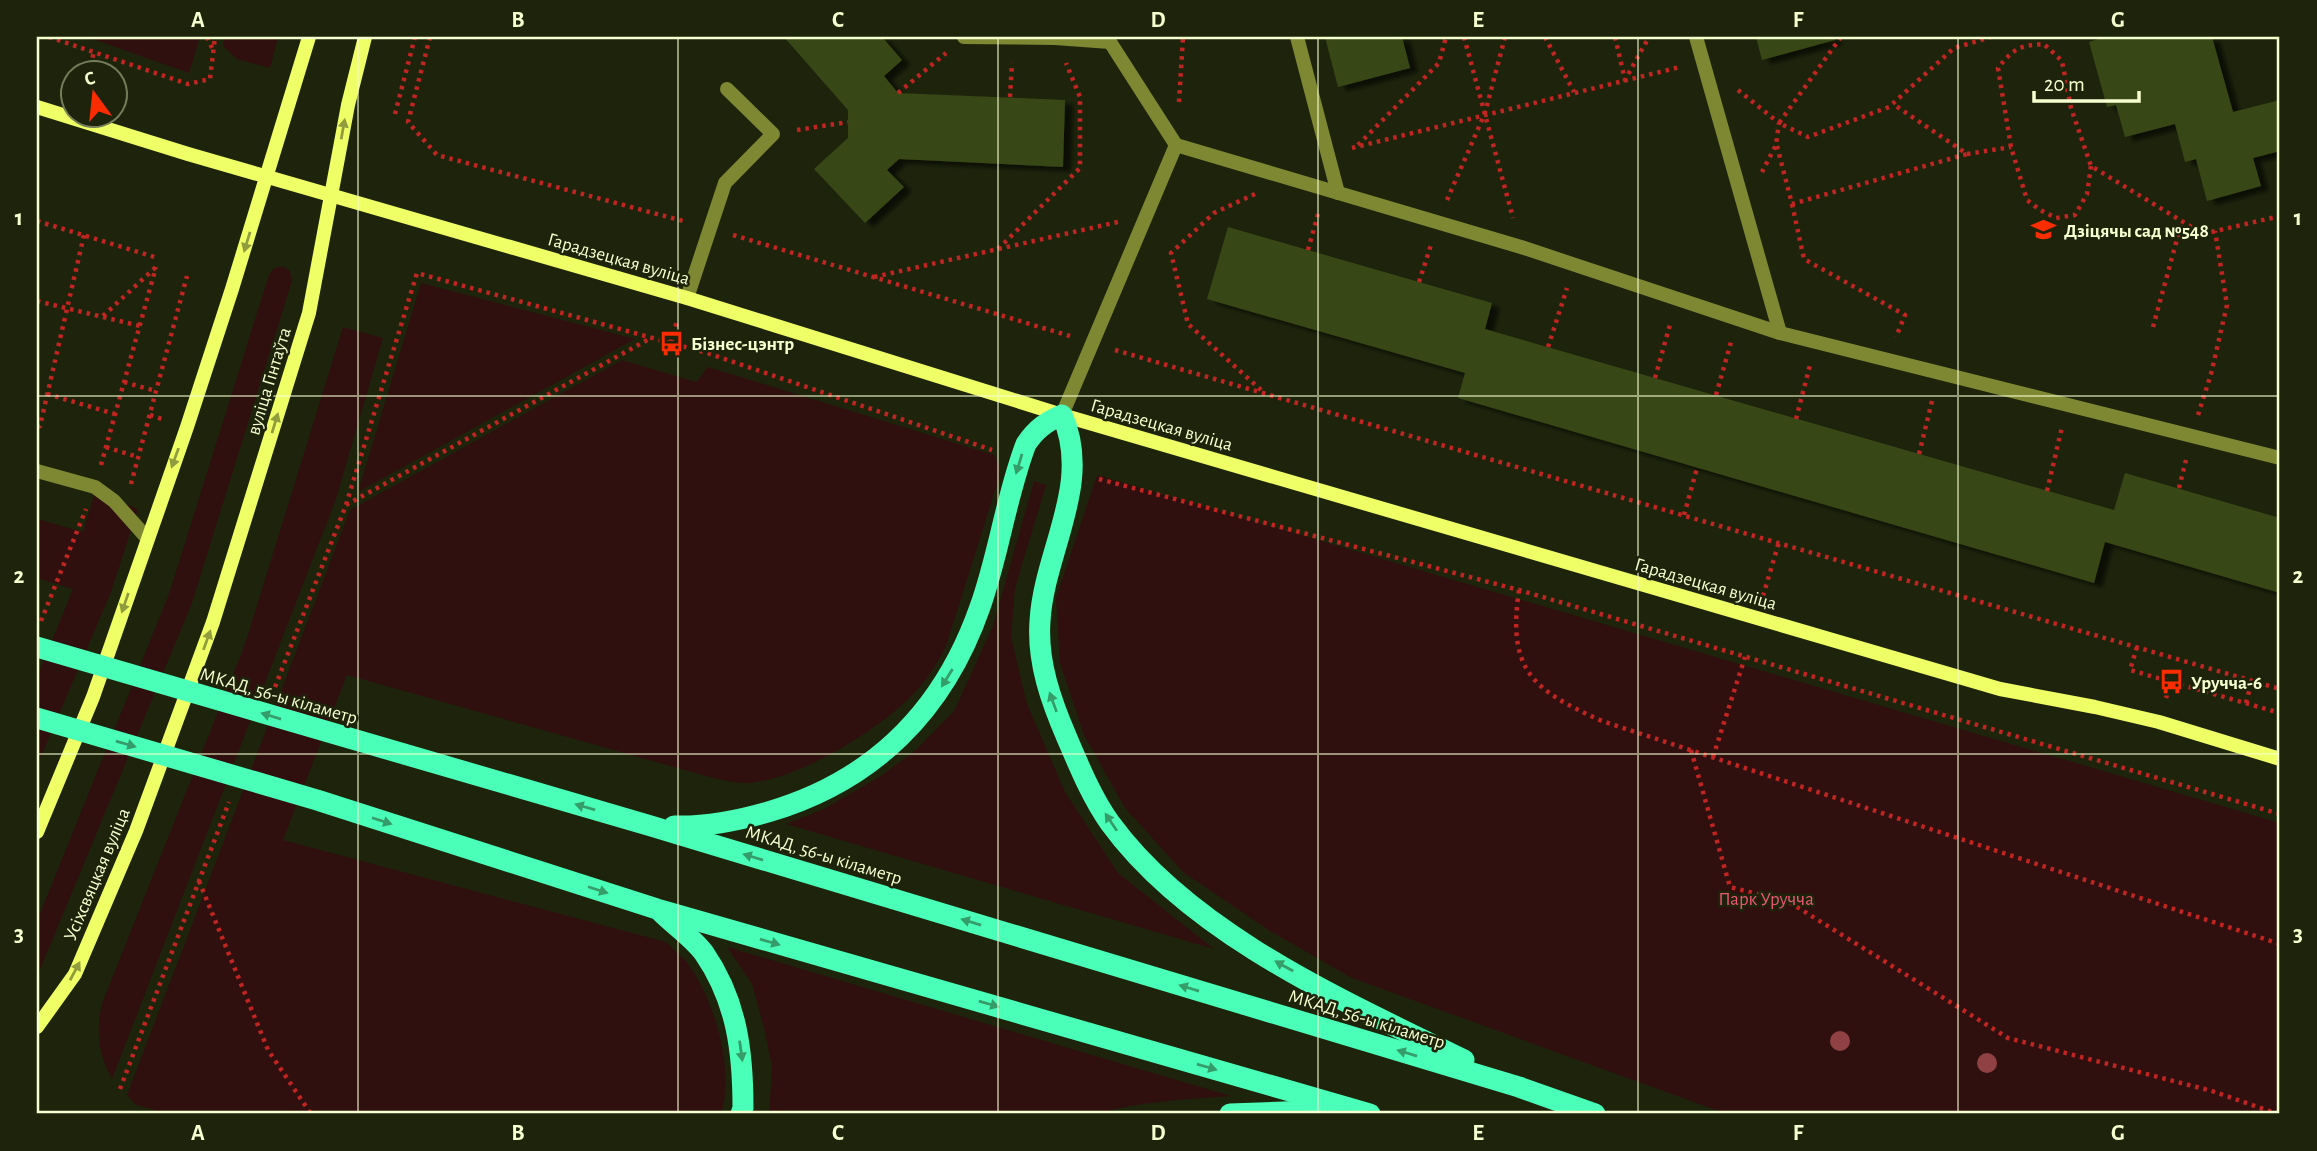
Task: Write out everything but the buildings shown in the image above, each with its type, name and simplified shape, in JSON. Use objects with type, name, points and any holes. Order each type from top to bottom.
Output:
[{"type":"highway","points":[[651,826],[697,827],[736,821],[805,800],[862,769],[915,723],[953,669],[976,617],[1026,444],[1034,432],[1045,423],[1062,415],[1072,445],[1073,472],[1065,519],[1041,600],[1039,637],[1042,665],[1059,717],[1079,765],[1109,822],[1148,869],[1249,947],[1381,1020],[1519,1087]]},
{"type":"highway","name":"МКАД, 56-ы кіламетр","points":[[37,647],[651,826],[1519,1087],[1595,1114]]},
{"type":"highway","points":[[37,718],[317,800],[657,909],[1363,1112]]},
{"type":"highway","points":[[657,909],[702,951],[725,990],[738,1031],[743,1064],[741,1114]]},
{"type":"highway","points":[[1230,1114],[1363,1112]]},
{"type":"street","points":[[37,832],[93,697],[224,314],[309,37]]},
{"type":"street","name":"вуліца Гінтаўта","points":[[175,727],[214,622],[309,313],[348,104],[365,37]]},
{"type":"street","name":"Гарадзецкая вуліца","points":[[37,107],[266,177],[687,298],[1062,415],[2000,690],[2159,722],[2280,759]]},
{"type":"street","name":"Усіхсвяцкая вуліца","points":[[37,1027],[75,974],[136,831],[175,727]]},
{"type":"lane","points":[[964,37],[1110,41],[1176,145],[1521,247],[1780,333],[2280,458]]},
{"type":"lane","points":[[1297,37],[1328,154],[1332,191]]},
{"type":"lane","points":[[1696,37],[1780,333]]},
{"type":"lane","points":[[687,298],[725,183],[773,134],[727,89]]},
{"type":"lane","points":[[1062,415],[1176,145]]},
{"type":"lane","points":[[37,471],[95,487],[124,511],[147,538]]},
{"type":"path","points":[[49,37],[62,39],[188,83],[210,79],[215,37]]},
{"type":"path","points":[[207,37],[214,50]]},
{"type":"path","points":[[396,114],[415,37]]},
{"type":"path","points":[[430,37],[408,122],[437,155],[710,228],[1091,343],[2280,689]]},
{"type":"path","points":[[898,93],[964,37]]},
{"type":"path","points":[[1010,97],[1014,37]]},
{"type":"path","points":[[1176,145],[1183,37]]},
{"type":"path","points":[[1358,146],[1439,63],[1446,37]]},
{"type":"path","points":[[1464,37],[1521,247]]},
{"type":"path","points":[[1419,282],[1438,222],[1485,113],[1505,37]]},
{"type":"path","points":[[1545,37],[1574,92]]},
{"type":"path","points":[[1615,37],[1625,80]]},
{"type":"path","points":[[1625,80],[1649,37]]},
{"type":"path","points":[[1744,206],[1776,145],[1779,123],[1842,37]]},
{"type":"path","points":[[1328,154],[1485,113],[1703,62],[1779,123],[1808,137],[1889,107],[1954,48],[1991,37]]},
{"type":"path","points":[[998,249],[1080,168],[1080,97],[1055,38]]},
{"type":"path","points":[[2044,44],[2062,61],[2071,108],[2091,166],[2087,194],[2075,215],[2056,218],[2027,200],[2011,147],[1998,68],[2010,53],[2025,45],[2044,44]]},
{"type":"path","points":[[92,60],[94,52]]},
{"type":"path","points":[[1893,104],[1967,155]]},
{"type":"path","points":[[773,134],[848,122]]},
{"type":"path","points":[[1776,145],[1804,259],[1905,315],[1887,360]]},
{"type":"path","points":[[1792,204],[1967,155],[2011,147]]},
{"type":"path","points":[[2091,166],[2203,234],[2280,216]]},
{"type":"path","points":[[1264,393],[1188,324],[1171,253],[1214,212],[1287,178]]},
{"type":"path","points":[[1308,250],[1332,191]]},
{"type":"path","points":[[873,277],[1146,216]]},
{"type":"path","points":[[37,221],[158,258]]},
{"type":"path","points":[[2153,327],[2182,221]]},
{"type":"path","points":[[2192,435],[2211,374],[2227,305],[2216,231]]},
{"type":"path","points":[[37,427],[40,426],[84,235]]},
{"type":"path","points":[[1548,347],[1575,264]]},
{"type":"path","points":[[37,632],[95,487],[156,267],[103,317]]},
{"type":"path","points":[[270,699],[346,505],[417,273],[707,353],[992,450]]},
{"type":"path","points":[[124,511],[187,275]]},
{"type":"path","points":[[1655,378],[1677,299]]},
{"type":"path","points":[[37,301],[140,326]]},
{"type":"path","points":[[1716,396],[1738,319]]},
{"type":"path","points":[[346,505],[651,338]]},
{"type":"path","points":[[1796,419],[1815,342]]},
{"type":"path","points":[[1919,454],[1939,373]]},
{"type":"path","points":[[124,382],[156,391]]},
{"type":"path","points":[[47,394],[115,414]]},
{"type":"path","points":[[2047,491],[2067,405]]},
{"type":"path","points":[[106,447],[139,457]]},
{"type":"path","points":[[1684,515],[1697,468]]},
{"type":"path","points":[[1096,478],[1519,590],[2280,814]]},
{"type":"path","points":[[1763,597],[1779,542]]},
{"type":"path","points":[[1519,590],[1514,619],[1517,641],[1522,661],[1534,680],[1552,696],[1602,721],[2280,944]]},
{"type":"path","points":[[2137,647],[2130,670],[2280,713]]},
{"type":"path","points":[[1713,757],[1745,657]]},
{"type":"path","points":[[2246,703],[2252,680]]},
{"type":"path","points":[[1691,750],[1730,887],[1789,902],[2008,1038],[2212,1091],[2278,1114]]},
{"type":"path","points":[[120,1089],[234,790]]},
{"type":"path","points":[[199,880],[268,1050],[311,1114]]},
{"type":"green space","points":[[87,37],[200,37],[189,73]]},
{"type":"green space","points":[[224,37],[278,37],[270,68],[237,59],[223,46]]},
{"type":"green space","points":[[282,266],[290,271],[292,281],[192,603],[37,977],[37,921],[169,594],[269,275],[274,268]]},
{"type":"green space","points":[[421,283],[635,339],[358,492]]},
{"type":"green space","points":[[343,327],[383,338],[336,499],[112,1079],[99,1041],[103,1001],[245,644]]},
{"type":"green space","points":[[622,360],[696,382],[708,367],[994,455],[999,464],[1000,475],[946,646],[929,675],[902,705],[861,736],[789,773],[745,783],[713,778],[347,675],[283,840],[666,942],[689,965],[714,1017],[726,1077],[721,1114],[170,1114],[136,1105],[127,1095],[350,510]]},
{"type":"green space","name":"Парк Уручча","points":[[1097,475],[2280,823],[2280,1114],[1727,1114],[1352,978],[1270,931],[1183,872],[1125,808],[1084,735],[1060,663],[1056,598]]},
{"type":"green space","points":[[1034,481],[1046,485],[1015,588],[1011,637],[1027,704],[1065,792],[1118,873],[1214,949],[786,824],[824,809],[881,776],[916,750],[954,711],[993,626]]},
{"type":"green space","points":[[95,492],[138,509],[111,592],[37,766],[37,677],[73,589],[37,578],[37,519],[83,532]]},
{"type":"green space","points":[[727,947],[1231,1096],[1145,1104],[1094,1114],[769,1114],[772,1067],[764,1028],[752,984]]},
{"type":"place","name":"Дзіцячы сад №548","points":[[2044,230]]},
{"type":"place","name":"Бізнес-цэнтр","points":[[671,343]]},
{"type":"place","name":"Уручча-6","points":[[2171,682]]}]
